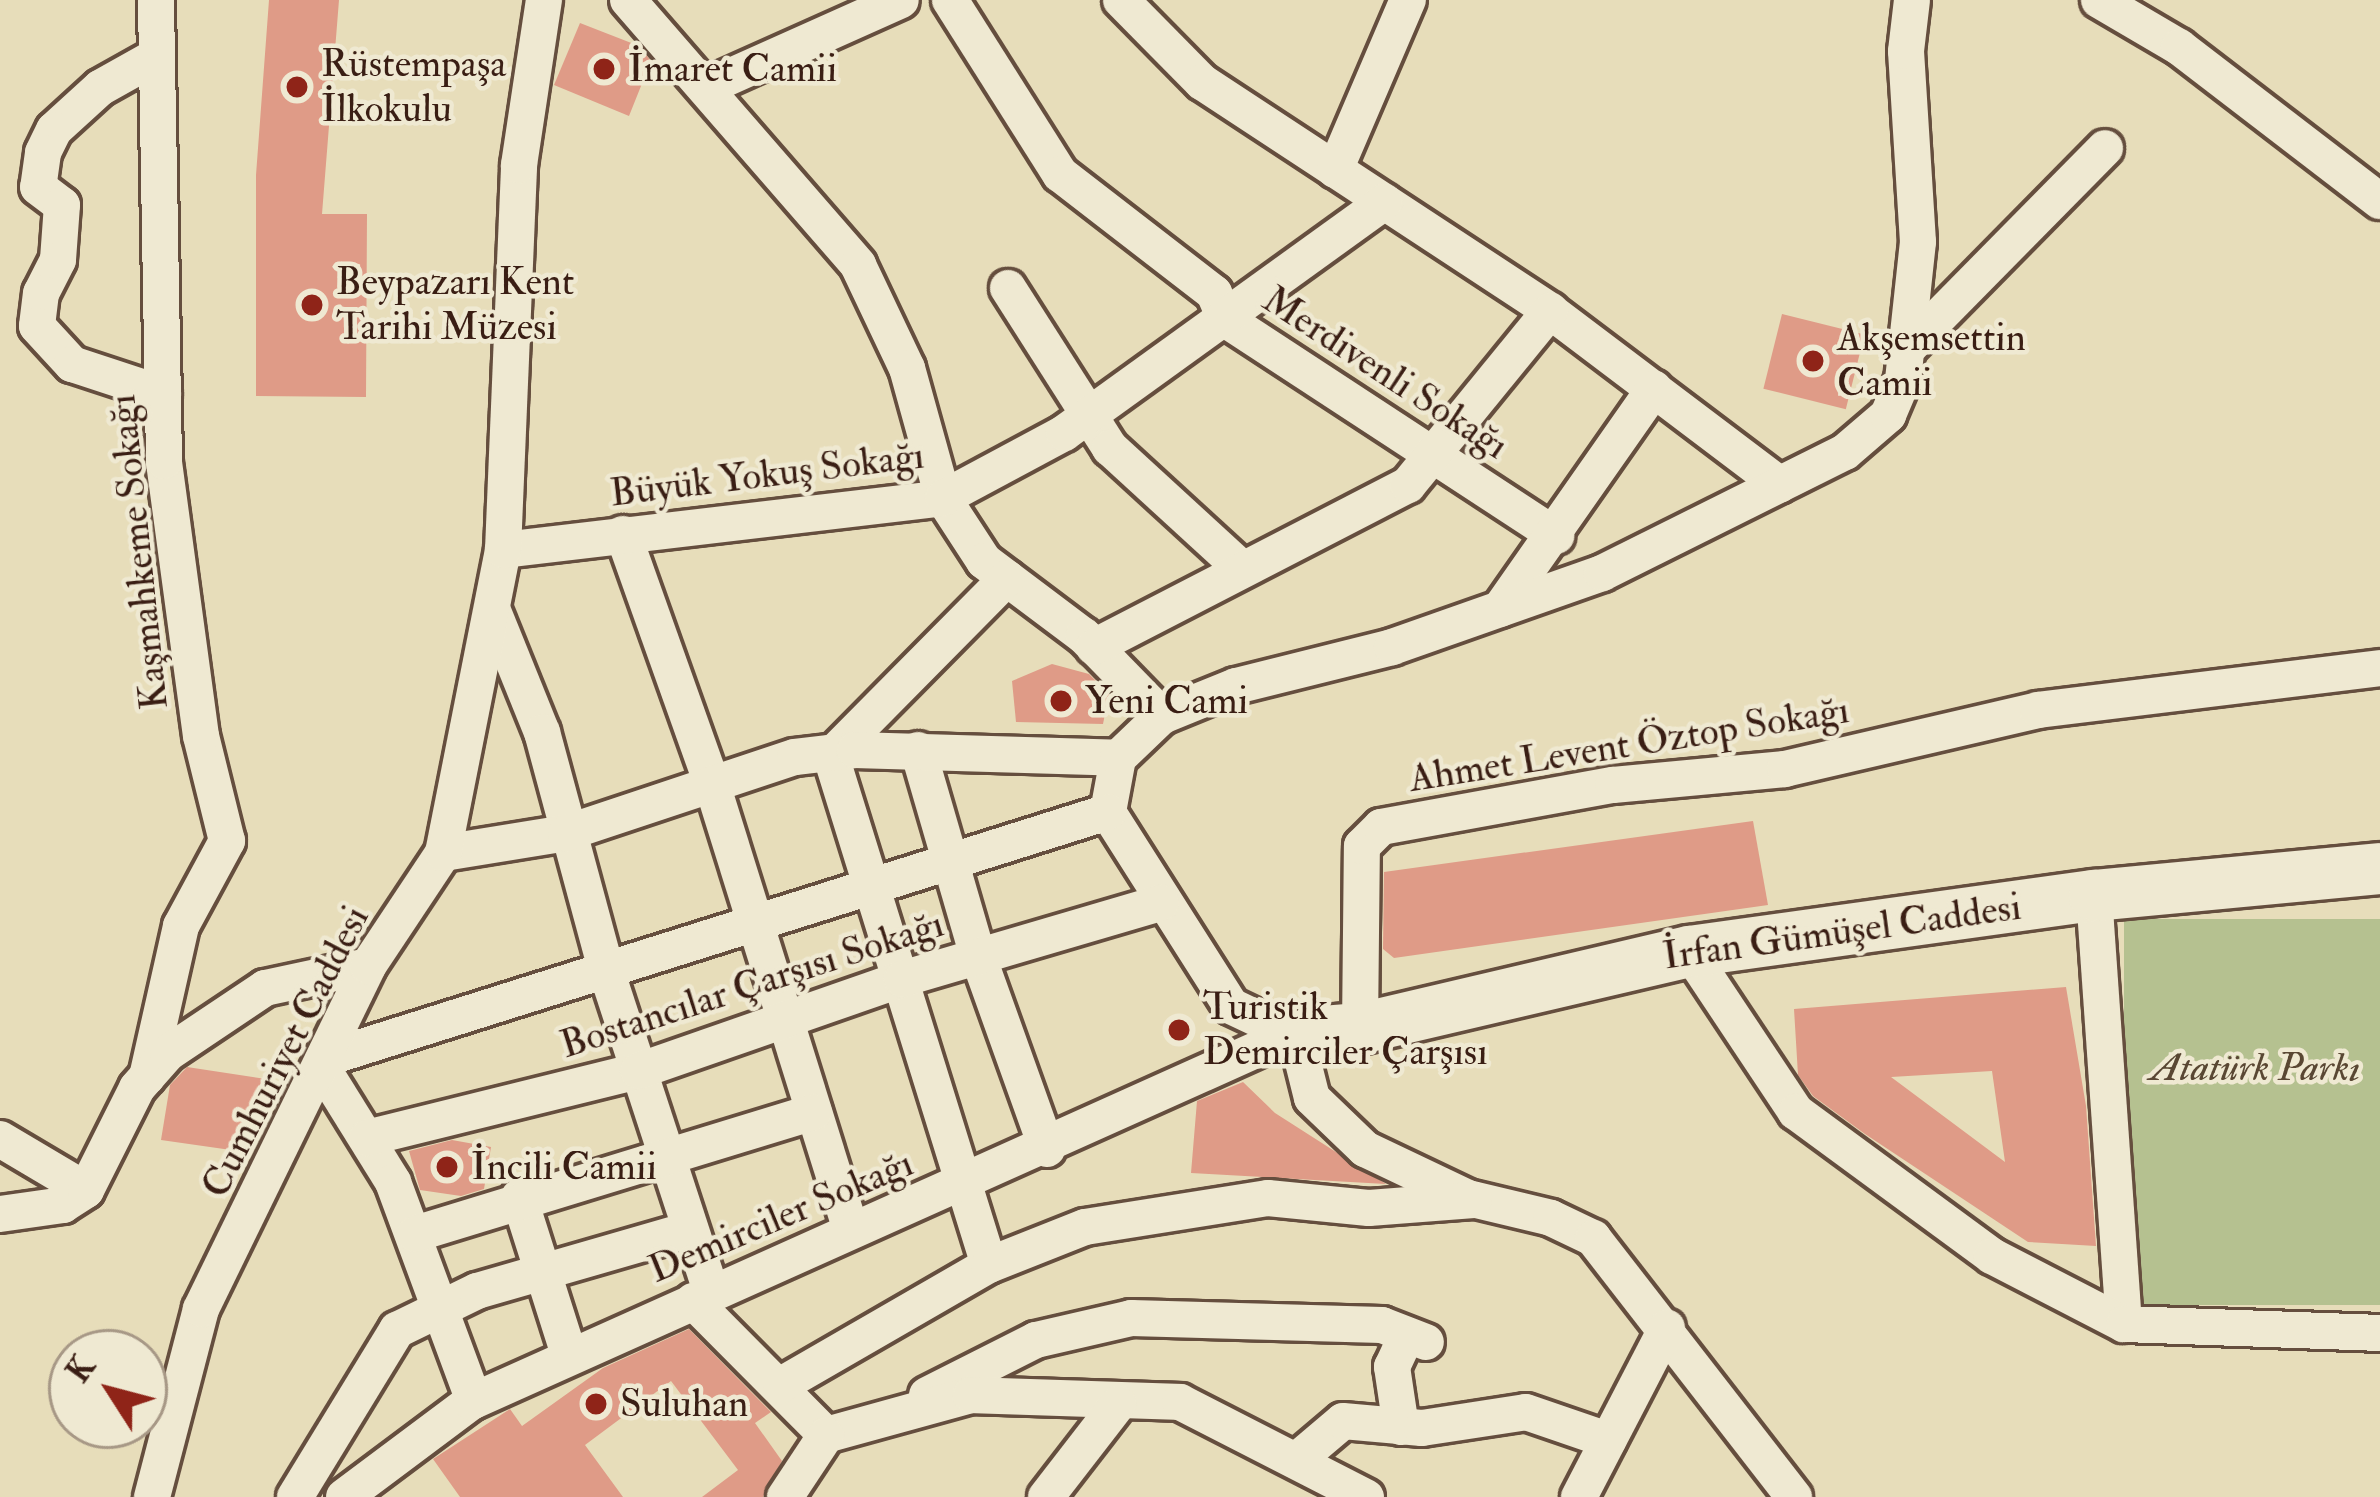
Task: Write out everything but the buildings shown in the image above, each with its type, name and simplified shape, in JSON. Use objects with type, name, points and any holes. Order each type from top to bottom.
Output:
[{"type":"street","name":"Kaşmahkeme Sokağı","points":[[147,1077],[182,926],[227,841],[201,736],[163,394],[156,0]]},
{"type":"street","name":"Cumhuriyet Caddesi","points":[[152,1497],[201,1309],[327,1063],[368,966],[443,854],[503,550],[519,165],[544,0]]},
{"type":"street","points":[[628,0],[709,86],[858,265],[907,368],[943,498],[984,561],[1094,646],[1162,716]]},
{"type":"street","points":[[709,86],[901,0]]},
{"type":"street","name":"Merdivenli Sokağı","points":[[950,0],[1060,174],[1214,292],[1225,319],[1556,536]]},
{"type":"street","points":[[1121,0],[1202,82],[1550,311],[1780,485]]},
{"type":"street","points":[[1335,170],[1408,0]]},
{"type":"street","points":[[1302,1037],[1231,1006],[1161,903],[1108,812],[1118,758],[1162,716],[1236,686],[1392,647],[1603,573],[1845,452],[1888,416],[1907,349],[1918,242],[1906,51],[1912,0]]},
{"type":"street","points":[[2098,0],[2179,47],[2380,200]]},
{"type":"street","points":[[157,56],[100,88],[54,130],[43,153],[38,187],[62,205],[58,260],[41,293],[37,326],[72,364],[163,394]]},
{"type":"street","points":[[1907,349],[2105,148]]},
{"type":"street","name":"Büyük Yokuş Sokağı","points":[[503,550],[943,498],[1092,414],[1384,202]]},
{"type":"street","points":[[1007,288],[1110,448],[1240,567]]},
{"type":"street","points":[[1094,646],[1240,567],[1408,485],[1436,458],[1550,311]]},
{"type":"street","points":[[1500,609],[1556,536],[1654,389]]},
{"type":"street","points":[[623,533],[712,784],[851,1229]]},
{"type":"street","points":[[832,753],[1006,578]]},
{"type":"street","points":[[493,611],[542,732],[607,973],[688,1229],[702,1295],[826,1435]]},
{"type":"street","name":"Ahmet Levent Öztop Sokağı","points":[[1474,1200],[1365,1149],[1330,1123],[1312,1098],[1302,1037],[1362,846],[1381,827],[1613,785],[1785,770],[2038,710],[2380,668]]},
{"type":"street","points":[[918,750],[978,956],[1047,1149]]},
{"type":"street","points":[[443,854],[566,833],[712,784],[832,753],[918,750],[1118,758]]},
{"type":"street","points":[[832,753],[988,1265]]},
{"type":"street","points":[[474,1401],[415,1234],[327,1063],[1108,812]]},
{"type":"street","name":"İrfan Gümüşel Caddesi","points":[[1302,1037],[1688,951],[2095,895],[2380,868]]},
{"type":"street","points":[[2095,895],[2124,1324]]},
{"type":"street","name":"Bostancılar Çarşısı Sokağı","points":[[367,1138],[638,1072],[902,979],[1161,903]]},
{"type":"street","points":[[1688,951],[1796,1112],[1992,1256],[2124,1324],[2380,1333]]},
{"type":"street","points":[[0,1214],[63,1205],[86,1190],[147,1077],[168,1053],[265,988],[368,966]]},
{"type":"street","name":"Demirciler Sokağı","points":[[344,1497],[474,1401],[568,1355],[1302,1037]]},
{"type":"street","points":[[415,1234],[519,1197],[814,1112]]},
{"type":"street","points":[[0,1139],[86,1190]]},
{"type":"street","points":[[519,1197],[568,1355]]},
{"type":"street","points":[[781,1385],[988,1265],[1142,1214],[1268,1198],[1369,1208],[1474,1200],[1551,1218],[1593,1238],[1667,1327],[1794,1497]]},
{"type":"street","points":[[295,1497],[372,1359],[397,1330],[440,1307],[543,1271],[688,1229]]},
{"type":"street","points":[[888,1418],[1036,1340],[1131,1318],[1382,1325],[1417,1338],[1392,1367],[1401,1427]]},
{"type":"street","points":[[1579,1497],[1667,1327]]},
{"type":"street","points":[[785,1497],[826,1435],[970,1395],[1118,1404],[1180,1402],[1366,1497]]},
{"type":"street","points":[[1046,1497],[1118,1404]]},
{"type":"street","points":[[1297,1460],[1343,1421],[1401,1427],[1526,1412],[1608,1440]]},
{"type":"green space","name":"Atatürk Parkı","points":[[2124,919],[2380,919],[2380,1305],[2124,1305]]},
{"type":"place","name":"İmaret Camii","points":[[604,69]]},
{"type":"place","name":"Rüstempaşa İlkokulu","points":[[297,87]]},
{"type":"place","name":"Beypazarı Kent Tarihi Müzesi","points":[[312,305]]},
{"type":"place","name":"Akşemsettin Camii","points":[[1813,361]]},
{"type":"place","name":"Yeni Cami","points":[[1061,701]]},
{"type":"place","name":"Turistik Demirciler Çarşısı","points":[[1179,1030]]},
{"type":"place","name":"İncili Camii","points":[[447,1167]]},
{"type":"place","name":"Suluhan","points":[[596,1404]]}]
